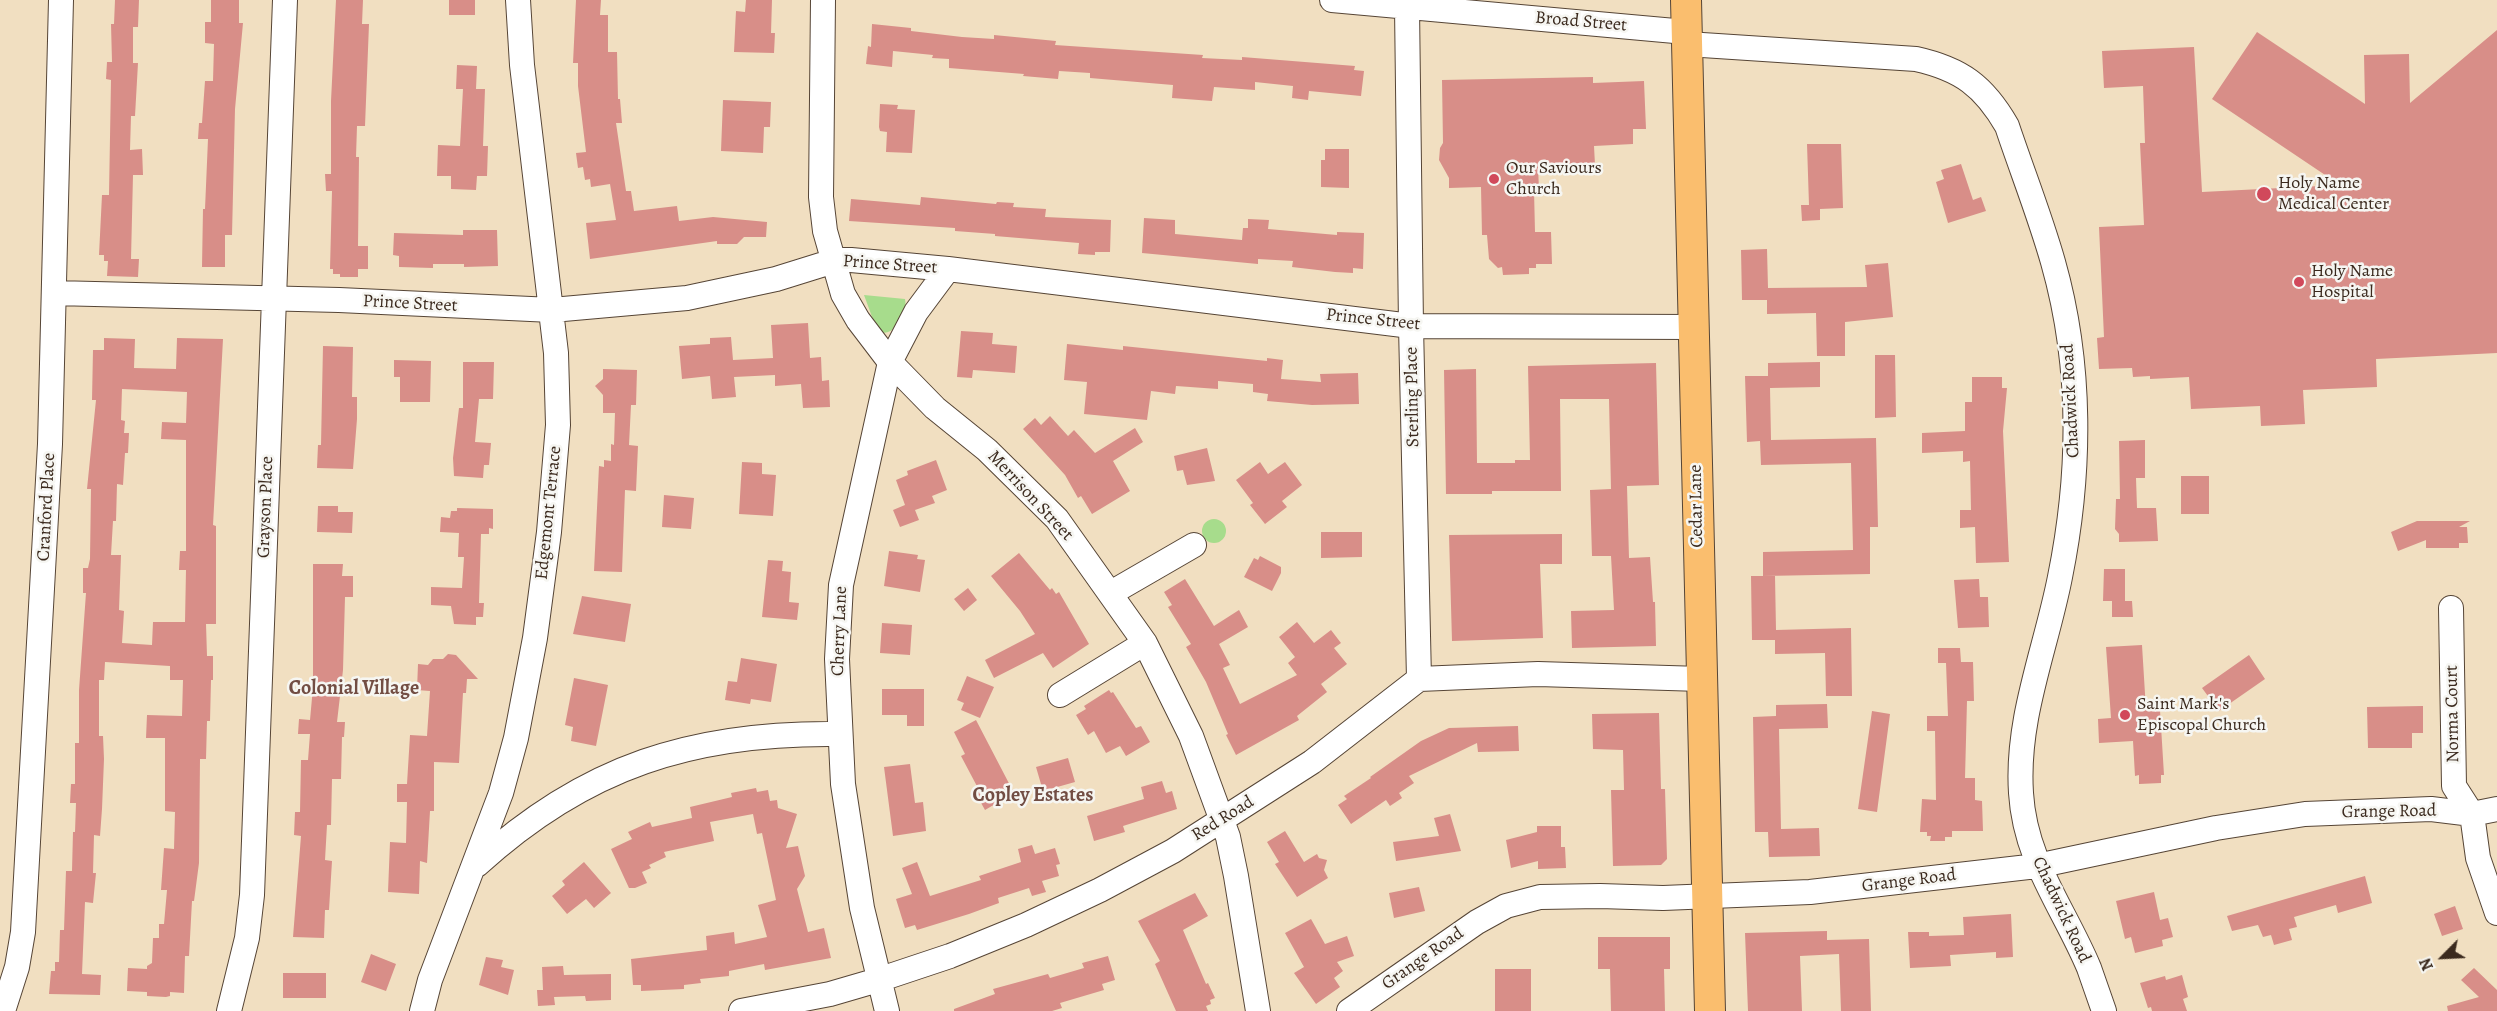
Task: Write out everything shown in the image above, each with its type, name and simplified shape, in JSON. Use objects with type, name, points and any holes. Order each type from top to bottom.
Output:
[{"type":"main road","name":"Cedar Lane","points":[[1686,0],[1710,1011]]},
{"type":"street","name":"Cranford Place","points":[[3,1011],[17,967],[23,932],[50,444],[61,0]]},
{"type":"street","name":"Grayson Place","points":[[229,1011],[247,938],[252,895],[285,0]]},
{"type":"street","name":"Edgemont Terrace","points":[[422,1011],[430,980],[501,793],[516,738],[535,638],[549,532],[558,425],[552,310],[522,65],[518,0]]},
{"type":"street","name":"Merrison Street","points":[[823,0],[821,197],[825,231],[843,294],[858,320],[890,362],[935,408],[987,450],[1057,519],[1145,643],[1191,736],[1222,821],[1236,876],[1258,1011]]},
{"type":"street","name":"Broad Street","points":[[1332,0],[1686,38]]},
{"type":"street","name":"Sterling Place","points":[[1407,7],[1419,679]]},
{"type":"street","name":"Chadwick Road","points":[[1686,38],[1916,58],[1940,64],[1962,75],[1983,91],[2007,126],[2053,262],[2060,291],[2071,359],[2075,417],[2070,522],[2060,579],[2031,688],[2021,762],[2020,794],[2025,824],[2037,866],[2088,966],[2104,1011]]},
{"type":"street","name":"Prince Street","points":[[54,293],[552,310],[687,298],[776,279],[834,261],[851,260],[948,269],[1411,326],[1693,327]]},
{"type":"street","name":"Cherry Lane","points":[[887,1011],[861,908],[850,847],[839,734],[837,659],[840,585],[890,362],[916,312],[948,269]]},
{"type":"street","points":[[1111,593],[1194,545]]},
{"type":"street","name":"Norma Court","points":[[2451,608],[2454,786],[2472,814]]},
{"type":"street","points":[[1060,695],[1145,643]]},
{"type":"street","points":[[1419,679],[1538,674],[1701,679]]},
{"type":"street","name":"Red Road","points":[[741,1011],[830,994],[950,956],[1100,890],[1173,851],[1312,762],[1419,679]]},
{"type":"street","points":[[474,868],[532,819],[576,792],[659,756],[699,745],[740,738],[789,734],[839,734]]},
{"type":"street","name":"Grange Road","points":[[1349,1011],[1478,922],[1506,906],[1533,899],[1557,896],[1707,897],[1810,892],[2037,866],[2216,828],[2305,814],[2431,809],[2472,814],[2497,809]]},
{"type":"street","points":[[2472,814],[2478,858],[2497,913]]},
{"type":"green space","points":[[864,295],[905,299],[905,311],[897,326],[882,333],[875,325]]},
{"type":"green space","points":[[1214,519],[1223,522],[1226,531],[1223,540],[1214,543],[1205,540],[1202,531],[1205,522]]},
{"type":"building","points":[[115,0],[139,0],[138,27],[133,27],[133,63],[138,63],[135,116],[131,116],[130,150],[142,149],[143,175],[133,175],[131,259],[139,259],[138,277],[107,276],[108,261],[104,261],[104,255],[99,255],[102,195],[109,195],[111,80],[106,79],[107,62],[112,62],[111,24],[114,24]]},
{"type":"building","points":[[211,0],[239,0],[239,23],[243,23],[235,109],[232,235],[225,235],[225,267],[202,267],[208,139],[198,139],[199,123],[202,123],[205,81],[213,81],[214,44],[205,43],[205,22],[211,22]]},
{"type":"building","points":[[336,0],[363,0],[362,24],[369,24],[365,126],[357,126],[356,157],[359,157],[358,246],[368,246],[368,269],[358,269],[358,277],[340,277],[340,274],[333,274],[333,269],[330,269],[332,191],[326,191],[325,174],[331,174],[331,101]]},
{"type":"building","points":[[449,0],[475,0],[475,15],[449,15]]},
{"type":"building","points":[[576,0],[601,0],[600,15],[608,15],[608,52],[617,52],[618,99],[620,99],[622,123],[616,123],[626,191],[631,191],[634,211],[677,206],[679,221],[713,217],[767,222],[766,237],[744,237],[737,244],[717,244],[717,241],[590,259],[586,223],[616,220],[610,184],[591,187],[590,179],[585,180],[583,167],[578,168],[576,153],[586,152],[578,86],[578,63],[573,63]]},
{"type":"building","points":[[746,0],[772,0],[771,33],[775,33],[774,53],[734,52],[736,11],[745,12]]},
{"type":"building","points":[[872,24],[962,37],[994,39],[994,35],[1056,41],[1055,45],[1203,55],[1202,58],[1242,60],[1242,57],[1355,66],[1354,70],[1364,71],[1361,96],[1309,91],[1308,100],[1292,98],[1293,86],[1255,82],[1255,90],[1214,87],[1212,101],[1172,98],[1173,85],[1090,78],[1090,73],[1059,71],[1058,79],[949,68],[949,59],[893,51],[892,67],[866,64],[868,46],[871,47]]},
{"type":"building","name":"Holy Name Hospital","points":[[2497,30],[2497,353],[2376,359],[2377,387],[2303,390],[2305,424],[2261,426],[2260,406],[2191,409],[2189,377],[2150,379],[2150,376],[2133,377],[2132,368],[2099,369],[2097,338],[2104,337],[2099,227],[2144,225],[2140,143],[2145,143],[2143,86],[2104,88],[2102,51],[2194,47],[2202,192],[2340,185],[2212,99],[2257,32],[2365,104],[2364,55],[2409,54],[2410,103]]},
{"type":"building","points":[[457,65],[477,66],[476,89],[485,89],[483,146],[488,146],[487,176],[477,176],[476,190],[451,189],[451,176],[437,176],[438,145],[460,146],[463,89],[456,89]]},
{"type":"building","name":"Our Saviours Church","points":[[1593,77],[1593,83],[1644,81],[1646,129],[1633,129],[1633,144],[1594,146],[1595,165],[1538,167],[1539,190],[1534,190],[1535,232],[1551,232],[1552,264],[1536,264],[1536,268],[1529,268],[1529,274],[1503,275],[1502,267],[1498,268],[1489,259],[1487,235],[1482,235],[1481,187],[1449,188],[1449,178],[1439,160],[1443,143],[1442,80]]},
{"type":"building","points":[[723,100],[771,102],[770,127],[764,127],[763,153],[721,151]]},
{"type":"building","points":[[880,104],[898,105],[897,109],[915,110],[912,153],[886,152],[887,132],[880,131],[879,127]]},
{"type":"building","points":[[1807,144],[1841,144],[1843,208],[1820,209],[1820,220],[1802,221],[1801,205],[1809,205]]},
{"type":"building","points":[[1325,149],[1349,149],[1349,188],[1321,187],[1321,160],[1325,160]]},
{"type":"building","points":[[1961,164],[1973,200],[1981,197],[1986,211],[1948,223],[1936,182],[1944,179],[1941,170]]},
{"type":"building","points":[[921,197],[996,204],[997,202],[1014,203],[1013,207],[1046,209],[1045,217],[1111,220],[1110,252],[1095,252],[1095,255],[1078,254],[1079,243],[995,236],[995,234],[955,231],[955,228],[849,221],[851,199],[920,205]]},
{"type":"building","points":[[1144,218],[1175,220],[1175,234],[1242,240],[1243,228],[1248,228],[1248,219],[1269,220],[1268,229],[1337,235],[1337,232],[1364,233],[1363,269],[1353,268],[1353,273],[1335,272],[1292,267],[1293,261],[1258,259],[1258,264],[1142,253]]},
{"type":"building","points":[[463,230],[497,230],[498,266],[464,267],[464,264],[433,264],[433,268],[399,267],[399,256],[393,255],[394,233],[463,235]]},
{"type":"building","points":[[1767,249],[1768,288],[1867,287],[1865,265],[1888,263],[1893,317],[1845,322],[1845,356],[1817,356],[1816,313],[1767,314],[1767,300],[1742,300],[1741,250]]},
{"type":"building","points":[[808,323],[810,358],[821,357],[822,381],[829,380],[830,407],[803,408],[801,384],[775,386],[775,375],[734,377],[736,397],[712,399],[710,376],[682,379],[679,346],[710,344],[710,338],[731,337],[733,360],[773,358],[771,325]]},
{"type":"building","points":[[961,331],[993,333],[992,344],[1017,346],[1015,373],[973,370],[972,378],[957,377]]},
{"type":"building","points":[[104,338],[135,339],[134,368],[176,369],[177,338],[223,339],[213,525],[216,526],[216,624],[206,624],[207,656],[213,656],[213,680],[211,680],[210,721],[207,721],[206,759],[200,759],[199,863],[194,901],[192,901],[189,956],[185,956],[184,993],[170,992],[170,996],[166,997],[147,996],[147,992],[127,991],[128,968],[147,969],[147,966],[152,963],[153,938],[159,938],[159,924],[164,924],[167,890],[161,890],[164,848],[174,849],[175,812],[165,811],[165,738],[146,738],[147,715],[182,716],[183,680],[170,680],[170,666],[105,662],[104,680],[99,680],[99,736],[103,736],[104,759],[102,809],[100,836],[94,835],[93,873],[96,873],[93,903],[85,902],[82,974],[101,975],[100,995],[49,994],[51,971],[55,971],[55,962],[59,962],[60,930],[64,930],[66,871],[72,871],[76,803],[70,803],[71,784],[75,784],[75,743],[79,743],[79,690],[86,593],[83,593],[83,568],[88,568],[90,559],[91,489],[87,489],[96,400],[92,400],[93,350],[104,350]],"holes":[[[122,389],[187,392],[186,423],[162,422],[161,439],[186,440],[186,551],[180,551],[179,570],[186,570],[185,622],[153,622],[152,645],[122,643],[124,611],[119,610],[121,555],[111,555],[113,521],[116,521],[117,484],[123,485],[125,453],[128,453],[129,433],[124,433],[125,421],[121,420]]]},
{"type":"building","points":[[1067,344],[1123,350],[1123,346],[1267,361],[1267,358],[1283,360],[1281,379],[1321,382],[1320,374],[1358,373],[1359,404],[1312,405],[1267,401],[1268,394],[1253,392],[1253,384],[1218,381],[1218,389],[1176,386],[1175,394],[1151,391],[1147,420],[1084,414],[1087,382],[1064,380]]},
{"type":"building","points":[[323,346],[353,347],[352,397],[357,397],[357,419],[353,469],[317,468],[318,445],[321,445]]},
{"type":"building","points":[[1875,355],[1895,355],[1896,417],[1875,418]]},
{"type":"building","points":[[394,360],[431,361],[430,402],[400,402],[400,377],[394,377]]},
{"type":"building","points":[[463,362],[494,362],[493,399],[479,399],[475,442],[491,443],[489,465],[484,465],[483,478],[454,476],[453,458],[459,408],[463,408]]},
{"type":"building","points":[[1820,362],[1820,387],[1770,388],[1771,440],[1876,438],[1878,527],[1870,527],[1870,574],[1763,576],[1763,552],[1853,550],[1851,463],[1761,465],[1760,441],[1747,442],[1745,376],[1768,376],[1768,363]]},
{"type":"building","points":[[1656,363],[1659,485],[1627,486],[1629,558],[1650,557],[1653,602],[1655,602],[1656,646],[1572,648],[1571,611],[1614,610],[1611,556],[1592,556],[1590,490],[1611,489],[1609,399],[1560,399],[1561,491],[1446,494],[1444,370],[1476,369],[1477,463],[1515,463],[1515,460],[1530,460],[1528,366]]},
{"type":"building","points":[[603,369],[637,370],[636,405],[631,405],[629,445],[638,446],[636,491],[625,490],[622,572],[594,571],[599,466],[604,467],[604,460],[611,461],[611,444],[614,445],[615,413],[603,413],[603,395],[595,386],[603,379]]},
{"type":"building","points":[[1972,377],[2002,377],[2002,388],[2007,388],[2003,431],[2009,562],[1976,563],[1975,527],[1960,528],[1960,510],[1971,510],[1970,461],[1963,462],[1963,451],[1922,453],[1922,433],[1965,431],[1965,402],[1972,402]]},
{"type":"building","points":[[1050,416],[1068,436],[1074,430],[1095,453],[1135,428],[1143,442],[1113,461],[1130,491],[1092,514],[1081,496],[1078,498],[1065,475],[1023,429],[1035,418],[1041,425]]},
{"type":"building","points":[[2145,440],[2145,478],[2136,478],[2137,508],[2156,508],[2158,541],[2119,542],[2119,534],[2115,529],[2116,499],[2120,499],[2119,441]]},
{"type":"building","points":[[1207,448],[1215,481],[1187,485],[1183,470],[1177,471],[1174,456]]},
{"type":"building","points":[[936,460],[947,490],[932,496],[935,503],[915,510],[919,520],[900,527],[893,510],[905,505],[896,480],[908,475],[907,471]]},
{"type":"building","points":[[742,462],[762,463],[762,474],[776,475],[773,516],[739,514]]},
{"type":"building","points":[[1260,462],[1268,474],[1285,462],[1302,485],[1282,501],[1287,507],[1265,524],[1250,505],[1253,503],[1236,480]]},
{"type":"building","points":[[2181,476],[2209,476],[2209,514],[2181,514]]},
{"type":"building","points":[[664,495],[694,498],[691,529],[662,527]]},
{"type":"building","points":[[318,506],[338,506],[338,512],[353,512],[352,533],[317,532]]},
{"type":"building","points":[[457,508],[493,509],[493,529],[489,528],[489,534],[481,534],[479,603],[484,603],[483,617],[476,617],[476,625],[454,624],[451,606],[431,605],[431,587],[462,588],[464,557],[458,557],[459,533],[440,532],[441,517],[450,518],[451,511],[457,511]]},
{"type":"building","points":[[2417,521],[2470,521],[2459,527],[2467,527],[2468,543],[2459,543],[2459,548],[2426,548],[2426,540],[2398,551],[2391,532]]},
{"type":"building","points":[[1321,532],[1362,532],[1362,557],[1321,558]]},
{"type":"building","points":[[1562,534],[1562,564],[1540,564],[1543,638],[1452,641],[1449,535]]},
{"type":"building","points":[[889,551],[918,555],[917,559],[925,560],[920,592],[884,586]]},
{"type":"building","points":[[1019,553],[1050,590],[1052,588],[1056,594],[1059,592],[1089,644],[1053,668],[1043,653],[994,678],[985,660],[1035,634],[1020,611],[991,576]]},
{"type":"building","points":[[1260,556],[1281,567],[1281,573],[1272,591],[1244,577],[1254,558],[1258,560]]},
{"type":"building","points":[[768,560],[783,561],[782,571],[791,572],[789,602],[799,603],[797,620],[762,617]]},
{"type":"building","points":[[313,564],[343,564],[342,576],[353,576],[353,597],[345,597],[343,670],[337,722],[345,722],[344,737],[342,737],[341,779],[332,779],[331,825],[327,825],[325,860],[332,861],[329,910],[325,910],[324,938],[293,937],[301,836],[294,835],[295,812],[300,812],[301,760],[308,760],[310,734],[298,734],[299,719],[310,720],[313,687]]},
{"type":"building","points":[[2104,569],[2125,569],[2125,601],[2132,601],[2133,617],[2112,617],[2112,601],[2103,601]]},
{"type":"building","points":[[1751,576],[1775,576],[1776,630],[1851,628],[1852,696],[1826,696],[1825,653],[1775,654],[1775,640],[1752,640]]},
{"type":"building","points":[[1185,579],[1214,626],[1239,610],[1248,627],[1219,644],[1230,665],[1223,668],[1240,704],[1297,675],[1288,663],[1295,657],[1279,637],[1297,622],[1314,643],[1331,630],[1341,643],[1334,648],[1347,664],[1321,684],[1327,692],[1297,716],[1299,720],[1236,755],[1206,682],[1186,647],[1191,644],[1168,607],[1172,605],[1164,592]]},
{"type":"building","points":[[1979,579],[1980,597],[1988,597],[1989,627],[1958,628],[1954,580]]},
{"type":"building","points":[[968,588],[977,600],[964,611],[954,599]]},
{"type":"building","points":[[582,596],[631,604],[625,642],[573,634]]},
{"type":"building","points":[[882,623],[912,625],[910,655],[880,653]]},
{"type":"building","points":[[2142,645],[2146,710],[2160,710],[2164,775],[2161,775],[2161,783],[2139,784],[2139,775],[2135,776],[2133,741],[2099,743],[2098,719],[2111,718],[2106,647]]},
{"type":"building","points":[[1938,648],[1960,648],[1961,662],[1973,662],[1974,701],[1967,701],[1965,778],[1975,778],[1975,800],[1982,801],[1983,831],[1952,831],[1952,837],[1945,837],[1945,841],[1930,841],[1931,836],[1927,836],[1927,832],[1920,832],[1922,799],[1936,800],[1935,731],[1927,731],[1927,716],[1948,716],[1946,663],[1938,663]]},
{"type":"building","points":[[448,654],[456,655],[478,679],[467,679],[466,693],[463,693],[459,763],[434,762],[434,811],[430,811],[427,863],[420,861],[419,894],[388,892],[390,842],[406,843],[407,802],[397,802],[397,784],[407,784],[410,735],[427,736],[430,691],[417,690],[418,664],[428,665],[433,659],[443,659]]},
{"type":"building","points":[[2249,655],[2265,679],[2219,711],[2202,688]]},
{"type":"building","points":[[741,658],[777,664],[771,702],[751,699],[750,704],[725,700],[728,681],[737,682]]},
{"type":"building","points":[[967,676],[994,687],[980,718],[961,710],[964,703],[957,700]]},
{"type":"building","points":[[574,678],[608,685],[596,746],[571,741],[573,727],[565,725]]},
{"type":"building","points":[[882,689],[924,689],[924,726],[907,726],[907,715],[882,715]]},
{"type":"building","points":[[1109,690],[1113,692],[1136,728],[1141,726],[1150,742],[1126,756],[1120,746],[1106,753],[1094,731],[1088,735],[1076,715],[1086,709],[1084,706]]},
{"type":"building","points":[[1827,704],[1828,728],[1779,729],[1781,829],[1819,828],[1820,856],[1769,857],[1768,832],[1755,832],[1753,717],[1776,716],[1776,705]]},
{"type":"building","points":[[2423,706],[2423,733],[2412,733],[2412,748],[2368,748],[2367,707]]},
{"type":"building","points":[[1872,711],[1890,714],[1877,812],[1858,809]]},
{"type":"building","points":[[1659,713],[1661,789],[1665,789],[1667,859],[1661,865],[1613,866],[1611,790],[1624,790],[1623,750],[1593,749],[1592,714]]},
{"type":"building","points":[[976,720],[1014,793],[985,810],[975,792],[979,790],[961,756],[965,754],[954,732]]},
{"type":"building","points":[[1518,726],[1519,751],[1478,752],[1477,743],[1409,776],[1414,783],[1399,793],[1402,798],[1390,806],[1386,800],[1351,824],[1338,805],[1347,799],[1344,796],[1421,741],[1449,728]]},
{"type":"building","points":[[1068,758],[1075,782],[1043,791],[1036,767]]},
{"type":"building","points":[[910,764],[915,803],[923,802],[926,831],[893,836],[884,767]]},
{"type":"building","points":[[1162,781],[1166,793],[1172,791],[1177,809],[1123,826],[1125,832],[1094,841],[1087,816],[1144,799],[1141,787]]},
{"type":"building","points":[[756,788],[757,792],[768,790],[770,801],[777,800],[778,808],[797,814],[786,848],[798,846],[805,876],[797,889],[808,932],[824,928],[831,958],[765,970],[764,964],[729,971],[729,976],[700,979],[701,983],[684,985],[684,989],[641,991],[641,985],[633,985],[631,959],[707,950],[706,936],[734,932],[735,944],[767,937],[758,905],[776,900],[762,833],[757,834],[753,814],[710,822],[714,841],[664,852],[666,857],[649,865],[651,868],[642,872],[647,883],[635,888],[629,888],[611,849],[632,839],[628,832],[650,822],[652,827],[692,818],[690,807],[732,797],[731,793]]},
{"type":"building","points":[[1450,814],[1461,851],[1396,861],[1393,842],[1439,836],[1434,818]]},
{"type":"building","points":[[1537,826],[1561,826],[1561,847],[1565,847],[1566,868],[1538,869],[1538,861],[1511,868],[1506,840],[1537,832]]},
{"type":"building","points":[[1285,831],[1304,862],[1317,854],[1319,858],[1327,860],[1324,870],[1328,878],[1297,897],[1275,864],[1279,862],[1267,842]]},
{"type":"building","points":[[1032,845],[1035,854],[1055,848],[1060,864],[1056,865],[1059,876],[1042,881],[1046,892],[1032,896],[1029,888],[998,898],[999,903],[969,914],[917,930],[915,925],[905,928],[896,899],[912,894],[902,868],[917,862],[930,896],[981,880],[979,876],[1021,862],[1018,849]]},
{"type":"building","points":[[584,862],[611,893],[594,908],[586,899],[567,914],[552,896],[565,885],[562,881]]},
{"type":"building","points":[[2365,876],[2372,903],[2338,913],[2336,905],[2294,917],[2297,927],[2289,929],[2292,940],[2274,945],[2271,935],[2263,937],[2258,925],[2232,931],[2227,916]]},
{"type":"building","points":[[1419,887],[1425,911],[1394,918],[1389,893]]},
{"type":"building","points":[[2154,892],[2160,920],[2168,918],[2173,937],[2162,940],[2163,946],[2135,953],[2131,937],[2125,939],[2116,901]]},
{"type":"building","points":[[1195,893],[1208,916],[1183,930],[1206,984],[1208,983],[1215,998],[1210,1000],[1211,1004],[1206,1006],[1208,1011],[1176,1011],[1155,964],[1160,961],[1138,921]]},
{"type":"building","points":[[2455,906],[2463,929],[2442,936],[2434,914]]},
{"type":"building","points":[[2011,914],[2013,957],[1996,958],[1996,952],[1950,955],[1951,966],[1910,968],[1908,932],[1929,932],[1929,936],[1964,935],[1963,917]]},
{"type":"building","points":[[1311,919],[1325,944],[1347,936],[1354,956],[1337,962],[1343,971],[1334,978],[1340,987],[1316,1004],[1294,973],[1304,967],[1285,933]]},
{"type":"building","points":[[1827,931],[1827,940],[1869,939],[1871,1011],[1841,1011],[1839,954],[1800,956],[1802,1011],[1748,1011],[1745,933]]},
{"type":"building","points":[[1598,937],[1670,937],[1670,969],[1664,969],[1665,1011],[1611,1011],[1610,969],[1598,969]]},
{"type":"building","points":[[371,954],[396,964],[386,991],[361,982]]},
{"type":"building","points":[[1108,956],[1115,980],[1102,984],[1104,990],[1060,1003],[1062,1008],[1052,1011],[954,1011],[954,1009],[995,994],[993,989],[1048,974],[1050,978],[1084,968],[1082,963]]},
{"type":"building","points":[[486,957],[503,960],[501,967],[514,970],[508,995],[479,985]]},
{"type":"building","points":[[563,966],[564,975],[611,974],[611,1000],[586,1001],[585,996],[554,997],[555,1005],[538,1006],[537,990],[543,990],[542,967]]},
{"type":"building","points":[[2474,968],[2497,990],[2497,1011],[2448,1011],[2447,1006],[2479,997],[2461,980]]},
{"type":"building","points":[[1495,969],[1531,969],[1531,1011],[1495,1011]]},
{"type":"building","points":[[283,973],[326,973],[326,998],[283,998]]},
{"type":"building","points":[[2182,975],[2188,997],[2183,999],[2187,1011],[2152,1011],[2151,1007],[2148,1008],[2140,983],[2165,976],[2166,980]]},
{"type":"place","name":"Our Saviours Church","points":[[1494,179]]},
{"type":"place","name":"Holy Name Medical Center","points":[[2264,194]]},
{"type":"place","name":"Holy Name Hospital","points":[[2299,282]]},
{"type":"place","name":"Saint Mark's Episcopal Church","points":[[2125,715]]},
{"type":"district","name":"Colonial Village","points":[[354,689]]},
{"type":"district","name":"Copley Estates","points":[[1033,796]]}]
